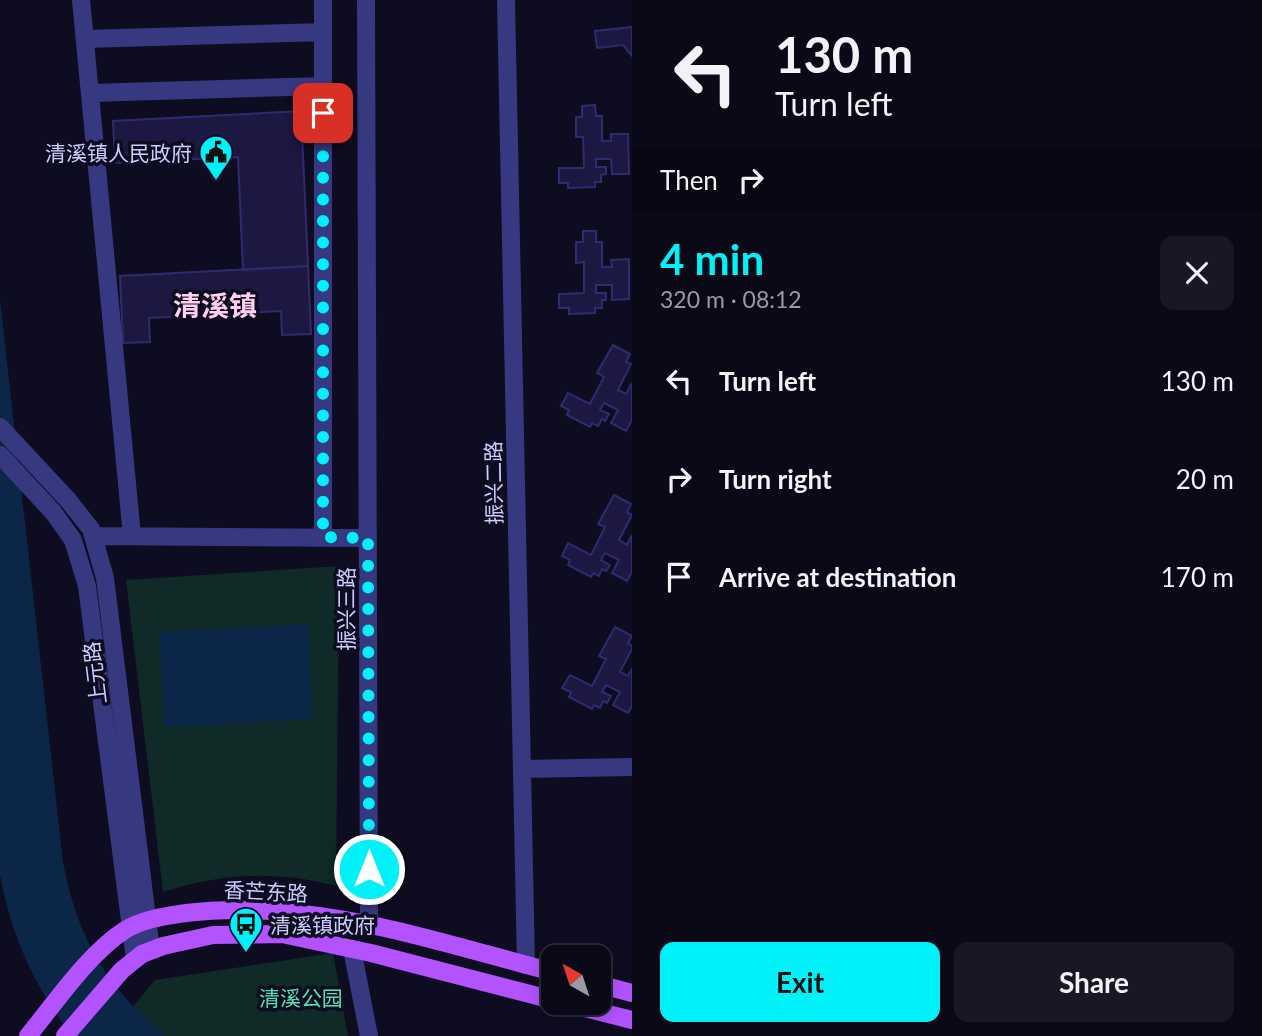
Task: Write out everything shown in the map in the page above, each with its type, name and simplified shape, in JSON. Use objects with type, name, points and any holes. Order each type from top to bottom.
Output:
[{"type":"main road","name":"香芒东路","points":[[28,1036],[104,945],[138,924],[209,911],[269,911],[369,924],[541,969]]},
{"type":"main road","name":"香芒东路","points":[[136,960],[213,935],[282,934],[541,997]]},
{"type":"main road","points":[[65,1036],[136,960]]},
{"type":"main road","points":[[611,987],[632,993]]},
{"type":"main road","points":[[611,1015],[632,1020]]},
{"type":"street","points":[[81,0],[132,536]]},
{"type":"street","points":[[323,537],[324,0]]},
{"type":"street","name":"振兴三路","points":[[366,0],[369,924]]},
{"type":"street","name":"振兴二路","points":[[506,0],[526,965]]},
{"type":"street","points":[[85,39],[323,32]]},
{"type":"street","points":[[90,93],[323,86]]},
{"type":"street","name":"上元路","points":[[0,427],[68,499],[91,529],[105,578],[138,924],[136,960]]},
{"type":"street","name":"上元路","points":[[0,455],[53,512],[73,540],[87,586],[138,924]]},
{"type":"street","points":[[93,536],[368,538]]},
{"type":"street","points":[[522,769],[632,767]]},
{"type":"street","points":[[352,949],[369,1036]]},
{"type":"green space","points":[[339,566],[336,886],[292,878],[249,876],[206,881],[163,892],[126,580]]},
{"type":"green space","name":"清溪公园","points":[[333,953],[348,1036],[109,1036],[155,980]]},
{"type":"water","points":[[0,299],[63,862],[69,889],[97,959],[127,999],[166,1036],[72,1036],[47,999],[26,960],[11,919],[0,875]]},
{"type":"water","points":[[308,624],[312,719],[164,727],[159,632]]},
{"type":"building","points":[[632,27],[632,56],[623,45],[597,48],[595,31]]},
{"type":"building","points":[[595,105],[596,116],[602,116],[602,141],[611,141],[611,134],[628,134],[629,174],[612,174],[611,159],[596,159],[596,167],[606,167],[606,174],[601,175],[601,182],[595,182],[595,187],[568,188],[568,183],[559,183],[559,168],[584,168],[583,137],[576,137],[576,117],[582,117],[582,106]]},
{"type":"building","points":[[301,111],[308,266],[243,270],[238,157],[115,163],[113,121]]},
{"type":"building","points":[[583,231],[596,231],[596,242],[602,242],[602,267],[612,267],[611,260],[629,259],[629,299],[612,300],[612,285],[596,285],[596,293],[606,293],[602,308],[595,308],[595,313],[569,314],[569,308],[559,308],[559,294],[584,293],[584,262],[576,263],[576,242],[583,242]]},
{"type":"building","points":[[308,266],[311,334],[282,335],[281,311],[149,318],[150,342],[123,343],[120,276]]},
{"type":"building","points":[[613,345],[630,354],[626,362],[631,364],[618,390],[626,394],[632,383],[632,420],[626,431],[611,423],[618,410],[604,403],[600,410],[609,414],[605,421],[602,419],[598,426],[592,423],[590,427],[567,415],[569,410],[561,406],[568,393],[590,404],[604,377],[597,373]]},
{"type":"building","points":[[614,495],[631,504],[627,512],[632,515],[619,540],[627,545],[632,535],[632,572],[627,581],[612,573],[619,560],[605,553],[601,560],[610,565],[606,571],[602,569],[599,576],[593,573],[591,577],[568,565],[570,560],[562,556],[568,543],[591,555],[605,527],[598,524]]},
{"type":"building","points":[[615,627],[632,636],[628,643],[632,649],[620,672],[628,676],[632,669],[632,706],[628,713],[613,705],[620,692],[606,685],[602,692],[611,696],[607,703],[603,701],[600,708],[594,705],[592,709],[569,697],[571,692],[562,688],[570,675],[592,686],[606,659],[599,656]]},
{"type":"place","name":"清溪镇人民政府","points":[[216,182]]},
{"type":"place","name":"清溪镇政府","points":[[246,954]]},
{"type":"district","name":"清溪镇","points":[[215,305]]},
{"type":"route","points":[[323,113],[323,537],[368,538],[369,869]]}]
